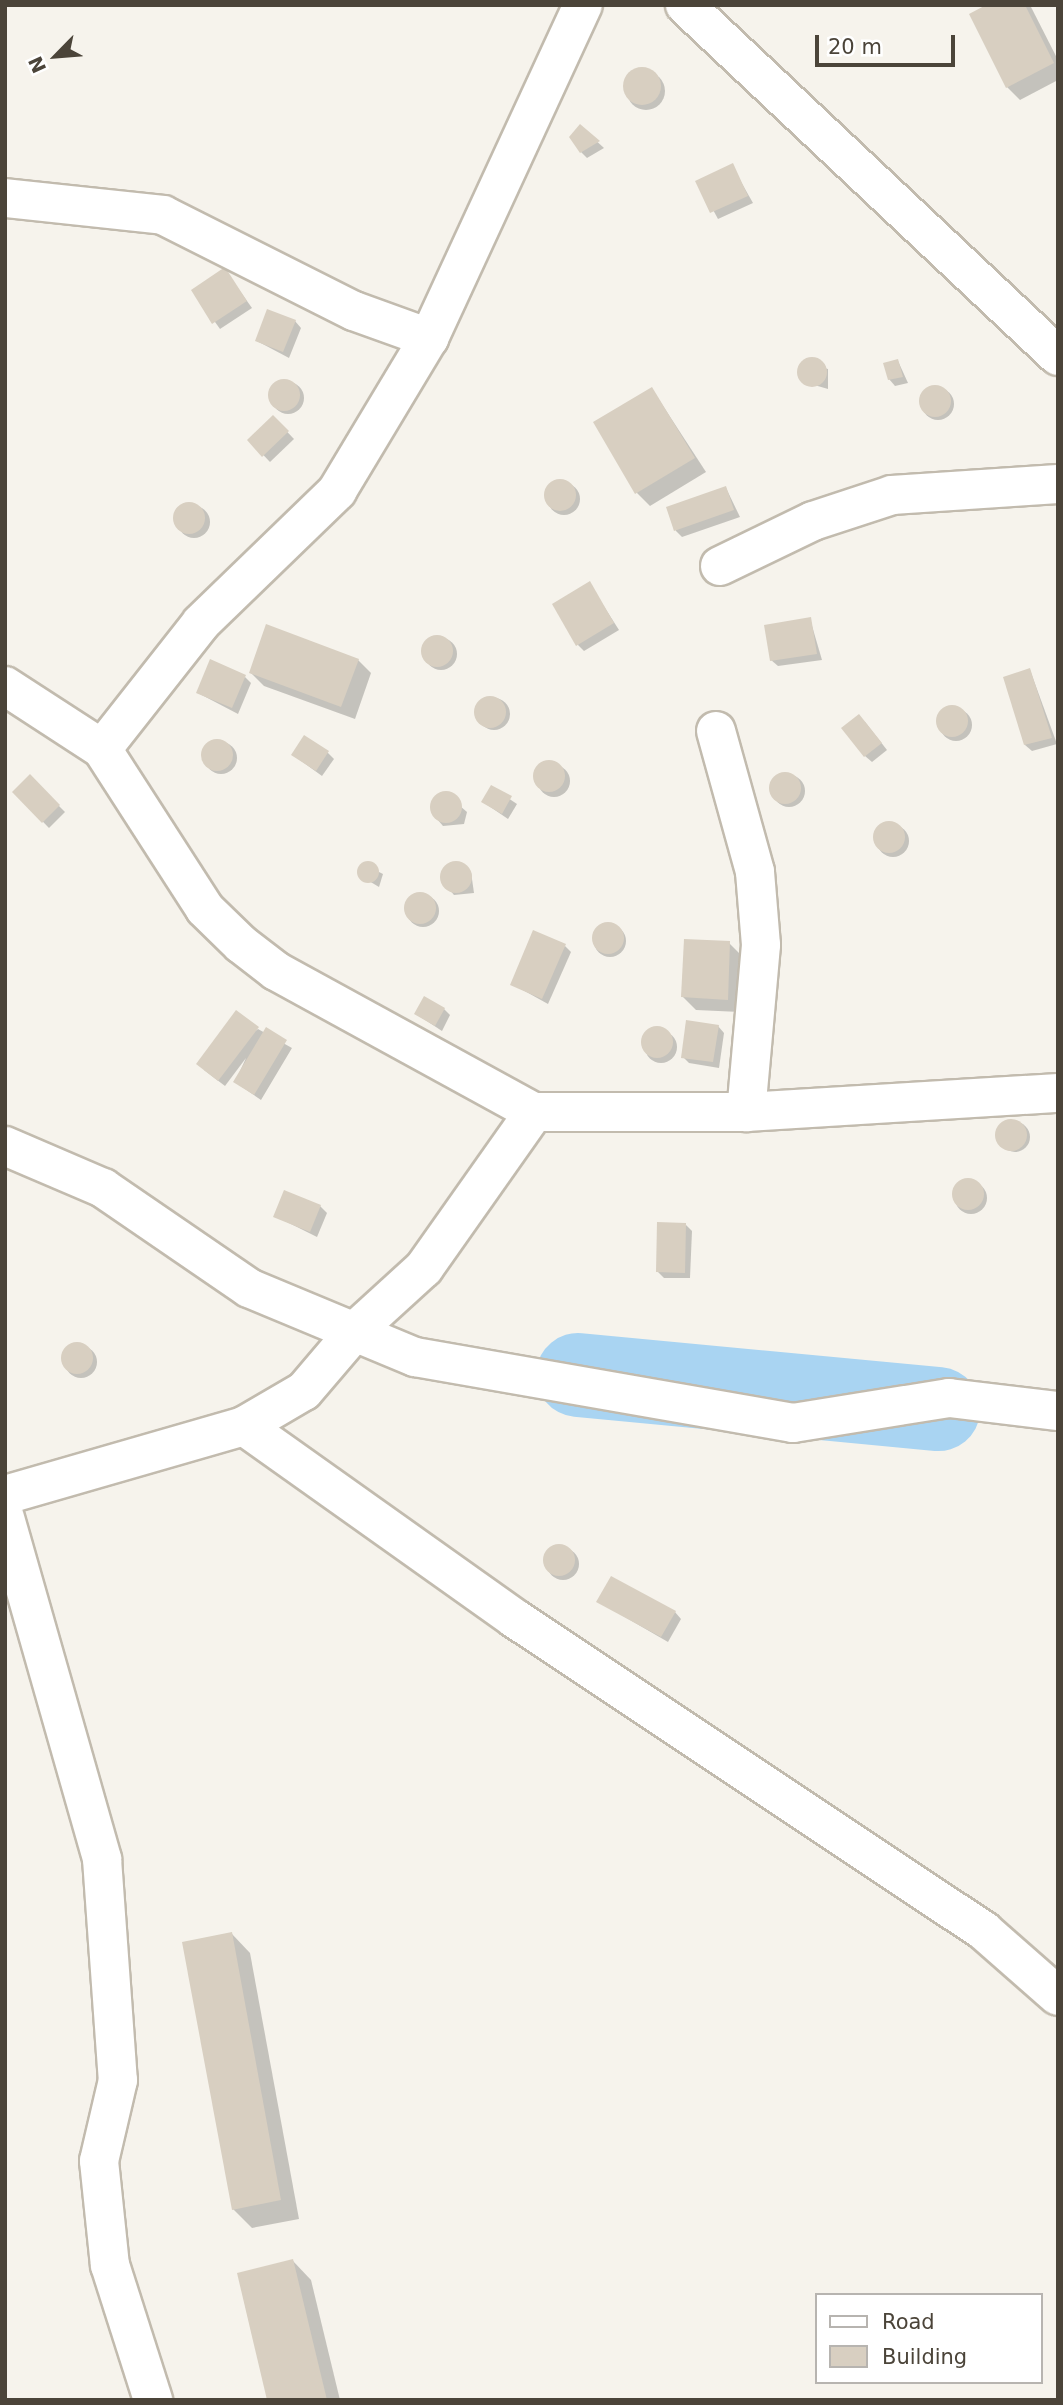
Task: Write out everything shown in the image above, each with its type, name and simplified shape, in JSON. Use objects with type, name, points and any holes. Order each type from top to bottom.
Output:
[{"type":"street","points":[[102,749],[201,623],[337,491],[429,338],[583,5]]},
{"type":"street","points":[[685,5],[1058,356]]},
{"type":"street","points":[[5,198],[163,215],[354,311],[429,338]]},
{"type":"street","points":[[720,566],[813,521],[892,495],[1058,484]]},
{"type":"street","points":[[5,686],[102,749],[205,909],[241,944],[276,971],[534,1112],[746,1112],[1058,1093]]},
{"type":"street","points":[[716,731],[743,819],[758,908],[746,1112]]},
{"type":"street","points":[[5,1494],[244,1426],[304,1391],[355,1331],[425,1268],[534,1112]]},
{"type":"street","points":[[5,1146],[103,1188],[249,1288],[415,1357],[793,1423],[948,1398],[1058,1411]]},
{"type":"street","points":[[244,1426],[514,1618],[984,1931],[1058,1996]]},
{"type":"street","points":[[5,1518],[102,1859],[118,2080],[99,2161],[110,2264],[153,2400]]},
{"type":"building","points":[[986,5],[1025,5],[1054,63],[1006,88],[969,14]]},
{"type":"building","points":[[642,67],[655,73],[661,86],[655,99],[642,105],[629,99],[623,86],[629,73]]},
{"type":"building","points":[[580,124],[600,141],[580,153],[569,137]]},
{"type":"building","points":[[733,163],[748,196],[710,213],[695,181]]},
{"type":"building","points":[[225,267],[247,301],[212,324],[191,290]]},
{"type":"building","points":[[267,309],[296,320],[283,352],[255,341]]},
{"type":"building","points":[[812,357],[818,358],[826,366],[826,378],[818,386],[812,387],[806,386],[798,378],[797,372],[798,366],[806,358]]},
{"type":"building","points":[[898,359],[903,377],[888,380],[883,363]]},
{"type":"building","points":[[284,379],[295,384],[300,395],[295,406],[284,411],[273,406],[268,395],[273,384]]},
{"type":"building","points":[[935,385],[946,390],[951,401],[946,412],[935,417],[924,412],[919,401],[924,390]]},
{"type":"building","points":[[652,387],[695,458],[635,494],[593,422]]},
{"type":"building","points":[[273,415],[289,431],[262,457],[247,440]]},
{"type":"building","points":[[560,479],[571,484],[576,495],[571,506],[560,511],[549,506],[544,495],[549,484]]},
{"type":"building","points":[[726,486],[734,510],[674,531],[666,507]]},
{"type":"building","points":[[189,502],[200,507],[205,518],[200,529],[189,534],[178,529],[173,518],[178,507]]},
{"type":"building","points":[[590,581],[614,623],[576,646],[552,604]]},
{"type":"building","points":[[811,617],[817,654],[770,661],[764,625]]},
{"type":"building","points":[[266,624],[359,659],[341,707],[249,673]]},
{"type":"building","points":[[437,635],[448,640],[453,651],[448,662],[437,667],[426,662],[421,651],[426,640]]},
{"type":"building","points":[[210,659],[246,675],[232,708],[196,693]]},
{"type":"building","points":[[1030,668],[1052,738],[1024,745],[1003,677]]},
{"type":"building","points":[[490,696],[501,701],[506,712],[501,723],[490,728],[479,723],[474,712],[479,701]]},
{"type":"building","points":[[952,705],[963,710],[968,721],[963,732],[952,737],[941,732],[936,721],[941,710]]},
{"type":"building","points":[[859,714],[882,743],[864,757],[841,728]]},
{"type":"building","points":[[304,735],[329,751],[316,771],[291,755]]},
{"type":"building","points":[[217,739],[228,744],[233,755],[228,766],[217,771],[206,766],[201,755],[206,744]]},
{"type":"building","points":[[549,760],[560,765],[565,776],[560,787],[549,792],[538,787],[533,776],[538,765]]},
{"type":"building","points":[[785,772],[796,777],[801,788],[796,799],[785,804],[774,799],[769,788],[774,777]]},
{"type":"building","points":[[30,774],[60,805],[42,823],[12,792]]},
{"type":"building","points":[[491,785],[512,796],[502,814],[481,802]]},
{"type":"building","points":[[446,791],[457,796],[462,807],[457,818],[446,823],[435,818],[430,807],[435,796]]},
{"type":"building","points":[[889,821],[900,826],[905,837],[900,848],[889,853],[878,848],[873,837],[878,826]]},
{"type":"building","points":[[368,861],[376,864],[379,872],[376,880],[368,883],[360,880],[357,872],[360,864]]},
{"type":"building","points":[[456,861],[467,866],[472,877],[467,888],[456,893],[445,888],[440,877],[445,866]]},
{"type":"building","points":[[420,892],[431,897],[436,908],[431,919],[420,924],[409,919],[404,908],[409,897]]},
{"type":"building","points":[[608,922],[619,927],[624,938],[619,949],[608,954],[597,949],[592,938],[597,927]]},
{"type":"building","points":[[533,930],[566,944],[542,999],[510,985]]},
{"type":"building","points":[[684,939],[730,941],[728,1000],[681,997]]},
{"type":"building","points":[[424,996],[445,1008],[435,1026],[414,1014]]},
{"type":"building","points":[[236,1010],[259,1027],[218,1081],[196,1064]]},
{"type":"building","points":[[686,1020],[719,1025],[713,1062],[681,1058]]},
{"type":"building","points":[[657,1026],[668,1031],[673,1042],[668,1053],[657,1058],[646,1053],[641,1042],[646,1031]]},
{"type":"building","points":[[266,1027],[287,1040],[254,1095],[233,1082]]},
{"type":"building","points":[[1011,1119],[1022,1124],[1027,1135],[1022,1146],[1011,1151],[1000,1146],[995,1135],[1000,1124]]},
{"type":"building","points":[[968,1178],[979,1183],[984,1194],[979,1205],[968,1210],[957,1205],[952,1194],[957,1183]]},
{"type":"building","points":[[284,1190],[321,1205],[310,1232],[273,1217]]},
{"type":"building","points":[[657,1222],[686,1223],[685,1273],[656,1272]]},
{"type":"building","points":[[77,1342],[88,1347],[93,1358],[88,1369],[77,1374],[66,1369],[61,1358],[66,1347]]},
{"type":"building","points":[[559,1544],[570,1549],[575,1560],[570,1571],[559,1576],[548,1571],[543,1560],[548,1549]]},
{"type":"building","points":[[611,1576],[676,1611],[661,1637],[596,1602]]},
{"type":"building","points":[[232,1932],[281,2200],[232,2210],[182,1942]]},
{"type":"building","points":[[293,2259],[327,2400],[267,2400],[237,2273]]},
{"type":"waterway","points":[[578,1375],[938,1409]]}]
